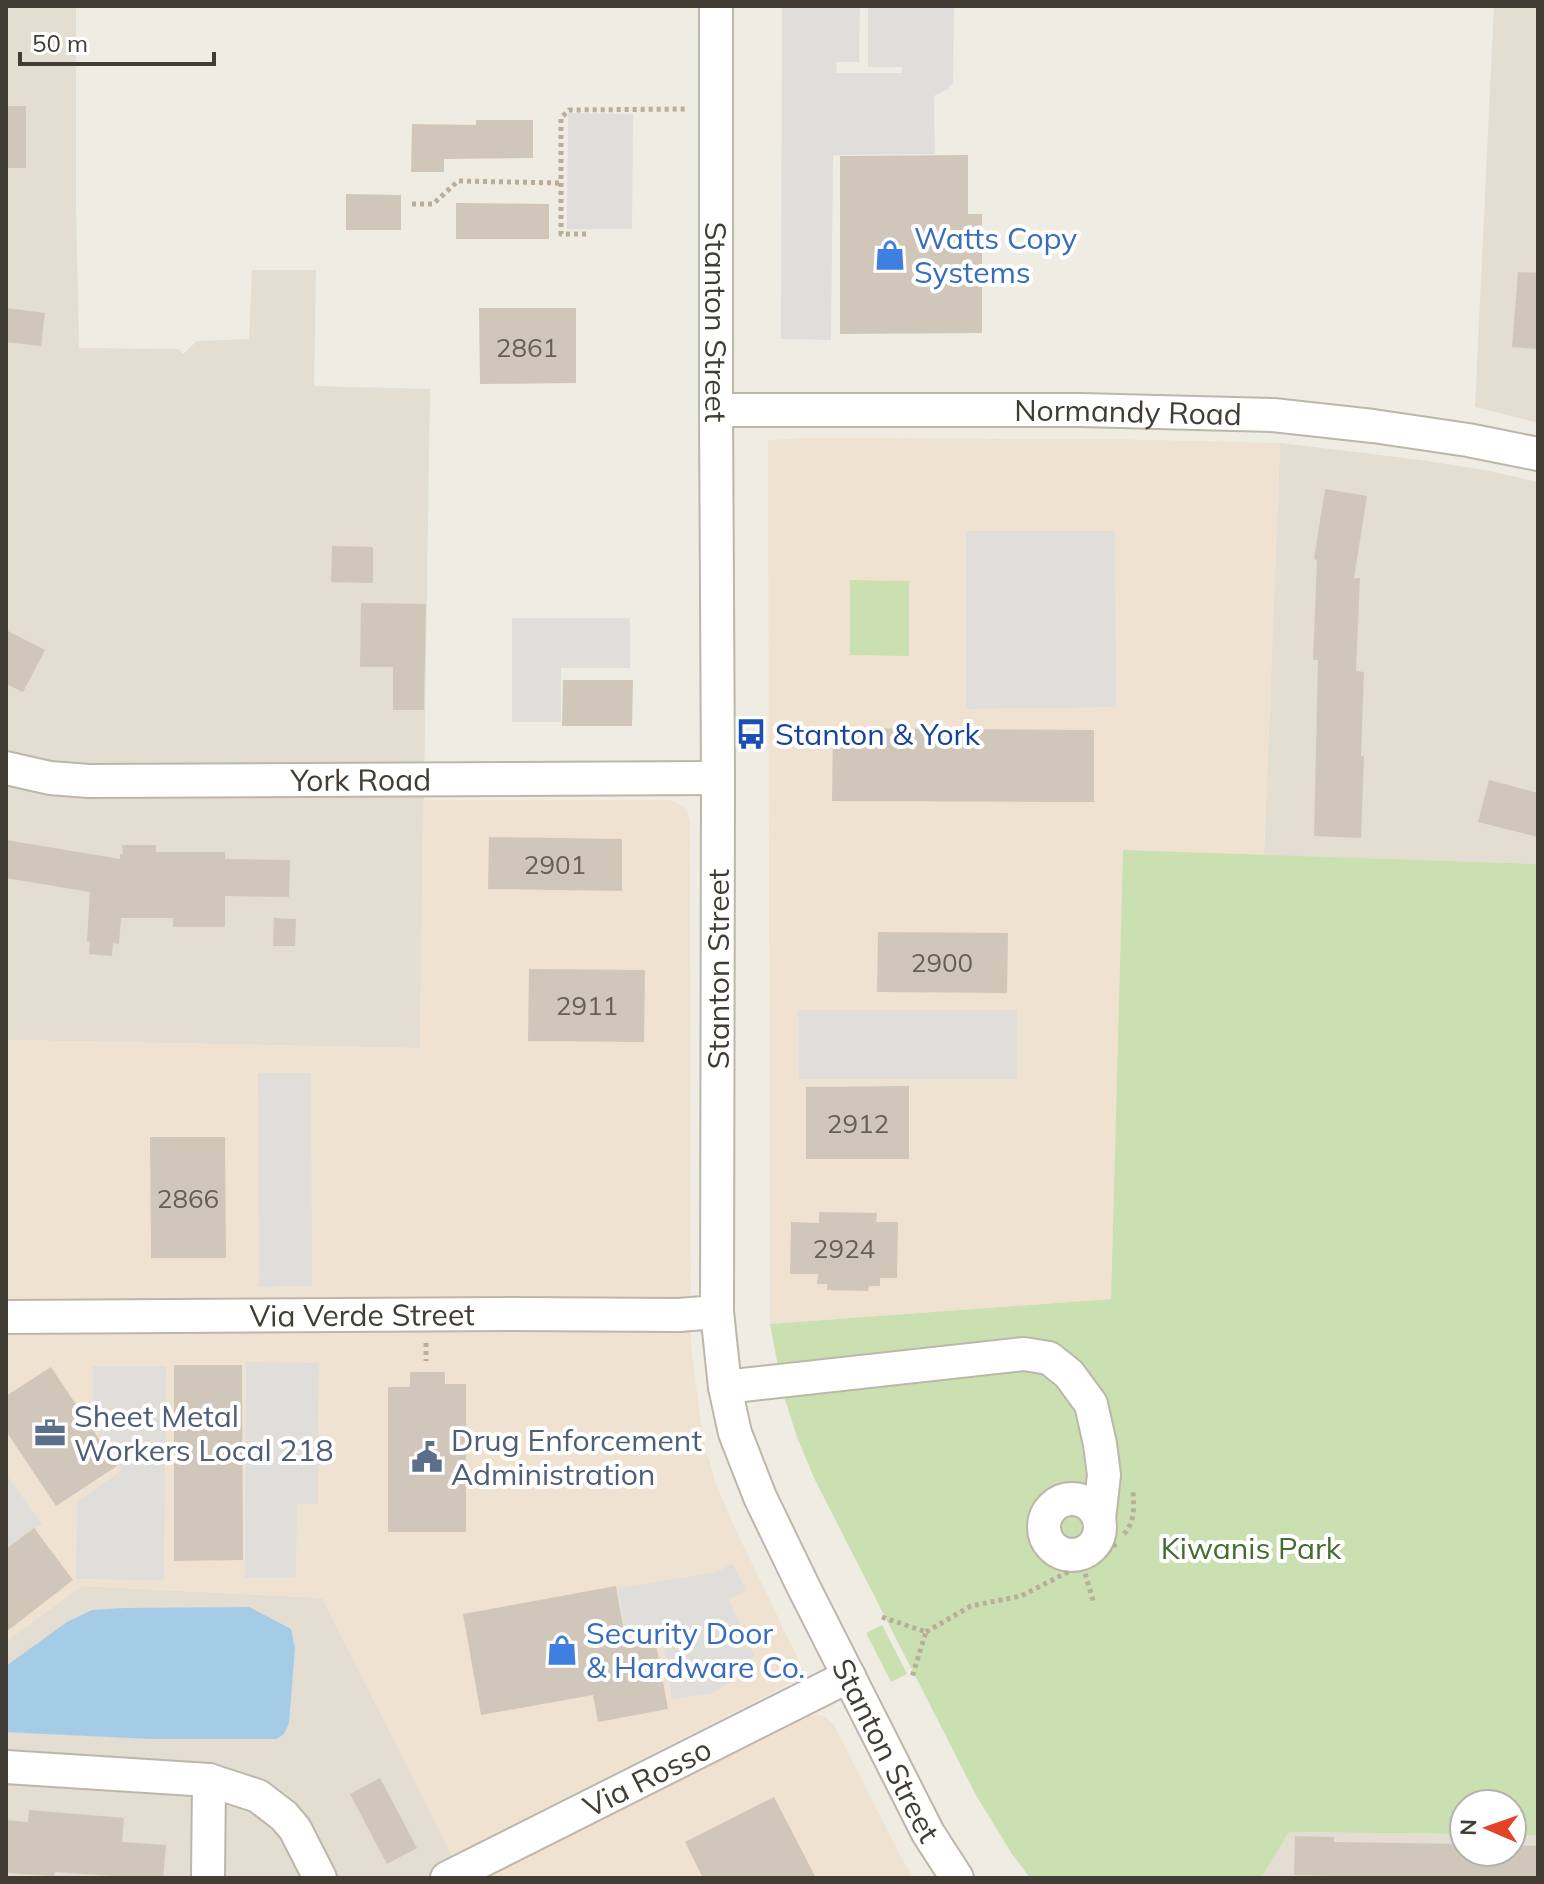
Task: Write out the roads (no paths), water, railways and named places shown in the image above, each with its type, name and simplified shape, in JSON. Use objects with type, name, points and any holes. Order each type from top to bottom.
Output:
[{"type":"street","name":"Stanton Street","points":[[716,6],[717,1312],[725,1387],[735,1433],[760,1497],[928,1833],[957,1878]]},
{"type":"street","name":"Normandy Road","points":[[716,410],[1081,410],[1273,415],[1373,426],[1538,454]]},
{"type":"street","name":"York Road","points":[[6,768],[50,778],[89,781],[718,778]]},
{"type":"street","name":"Via Verde Street","points":[[6,1317],[679,1315],[717,1312]]},
{"type":"street","points":[[725,1387],[1024,1354],[1049,1358],[1069,1374],[1091,1404],[1104,1475],[1099,1519]]},
{"type":"street","name":"Via Rosso","points":[[447,1878],[849,1676]]},
{"type":"street","points":[[6,1767],[209,1780],[258,1796],[295,1829],[320,1878]]},
{"type":"street","points":[[208,1878],[209,1780]]},
{"type":"water","points":[[249,1607],[291,1629],[295,1648],[289,1723],[284,1734],[276,1739],[150,1739],[6,1732],[6,1666],[67,1622],[92,1610]]},
{"type":"place","name":"Watts Copy Systems","points":[[890,255]]},
{"type":"place","name":"Stanton & York","points":[[751,734]]},
{"type":"place","name":"Sheet Metal Workers Local 218","points":[[50,1433]]},
{"type":"place","name":"Drug Enforcement Administration","points":[[427,1457]]},
{"type":"place","name":"Security Door & Hardware Co.","points":[[562,1650]]},
{"type":"park label","name":"Kiwanis Park","points":[[1251,1548]]}]
